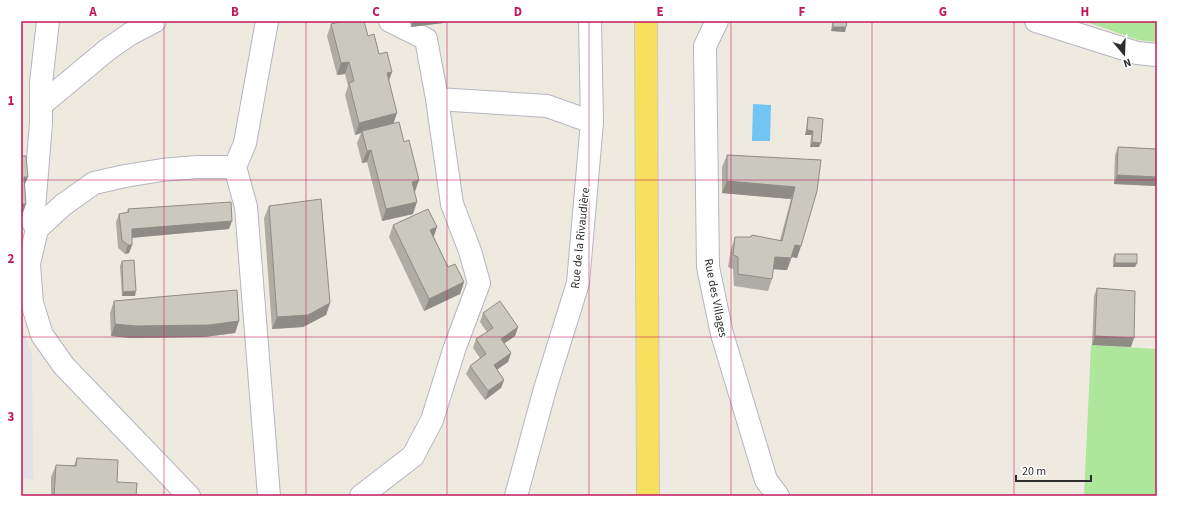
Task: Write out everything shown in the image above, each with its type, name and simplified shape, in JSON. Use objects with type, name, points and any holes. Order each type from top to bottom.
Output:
[{"type":"main road","points":[[646,21],[648,496]]},
{"type":"street","points":[[37,229],[33,222],[42,69],[48,21]]},
{"type":"street","points":[[41,105],[107,50],[130,34],[155,21]]},
{"type":"street","points":[[267,21],[245,143],[235,167],[246,207],[269,496]]},
{"type":"street","points":[[361,496],[412,456],[432,420],[455,347],[479,283],[470,251],[452,204],[437,99],[426,39],[390,21]]},
{"type":"street","name":"Rue de la Rivaudière","points":[[516,496],[545,389],[578,283],[592,122],[590,21]]},
{"type":"street","name":"Rue des Villages","points":[[717,21],[705,46],[708,267],[722,334],[766,480],[778,496]]},
{"type":"street","points":[[1036,21],[1137,53],[1157,55]]},
{"type":"street","points":[[437,99],[547,106],[592,122]]},
{"type":"street","points":[[189,496],[64,366],[42,336],[32,304],[29,264],[37,229],[63,205],[94,183],[162,170],[197,167],[235,167]]},
{"type":"shaded area","points":[[21,325],[32,355],[33,480],[21,478]]},
{"type":"green space","points":[[1084,21],[1157,21],[1157,42],[1138,40]]},
{"type":"green space","points":[[1091,345],[1157,349],[1157,496],[1084,496]]},
{"type":"water","points":[[753,104],[771,105],[770,141],[752,141]]},
{"type":"building","points":[[343,21],[364,21],[368,36],[374,34],[379,54],[387,52],[392,72],[387,73],[397,113],[359,123],[349,83],[354,81],[349,62],[341,63],[331,24]]},
{"type":"building","points":[[833,21],[847,21],[846,27],[833,27]]},
{"type":"building","points":[[808,117],[823,119],[821,143],[812,142],[813,131],[807,130]]},
{"type":"building","points":[[399,122],[404,142],[409,140],[419,180],[412,182],[417,202],[386,209],[371,150],[367,151],[362,131]]},
{"type":"building","points":[[1118,147],[1157,149],[1157,177],[1117,175]]},
{"type":"building","points":[[727,155],[821,160],[817,191],[801,246],[795,245],[791,258],[775,257],[772,279],[738,274],[738,257],[733,255],[735,237],[751,237],[752,235],[782,241],[795,187],[727,181]]},
{"type":"building","points":[[21,156],[26,156],[28,177],[24,177],[26,204],[21,204]]},
{"type":"building","points":[[321,199],[330,303],[308,315],[277,317],[269,206]]},
{"type":"building","points":[[231,202],[232,221],[132,229],[132,245],[128,245],[122,240],[119,214],[129,212],[128,209]]},
{"type":"building","points":[[428,209],[437,227],[430,230],[448,267],[455,264],[464,282],[429,299],[393,225]]},
{"type":"building","points":[[1115,254],[1137,254],[1137,263],[1115,263]]},
{"type":"building","points":[[134,260],[136,291],[123,292],[122,261]]},
{"type":"building","points":[[1097,288],[1135,291],[1134,338],[1095,336]]},
{"type":"building","points":[[237,290],[239,321],[209,325],[136,326],[115,324],[114,301]]},
{"type":"building","points":[[500,301],[518,327],[501,339],[511,353],[494,365],[504,380],[488,391],[470,366],[486,354],[476,339],[493,328],[483,313]]},
{"type":"building","points":[[77,458],[118,460],[117,482],[137,483],[136,496],[54,496],[56,465],[76,466]]}]
